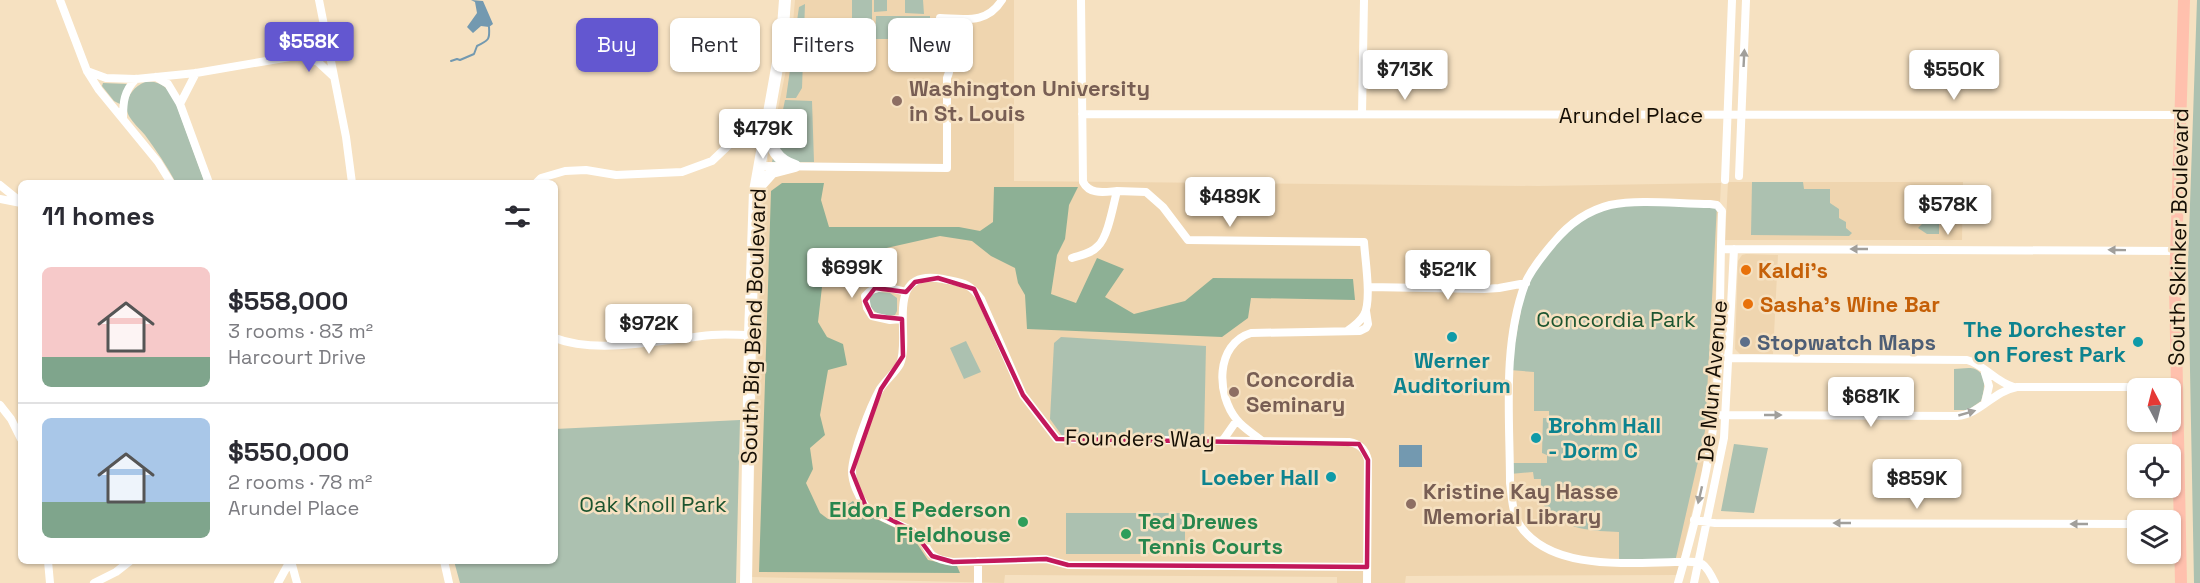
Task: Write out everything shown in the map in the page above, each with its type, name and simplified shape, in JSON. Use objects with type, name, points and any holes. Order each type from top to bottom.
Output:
[{"type":"main road","name":"South Big Bend Boulevard","points":[[746,583],[755,191],[782,40],[782,0]]},
{"type":"main road","name":"South Skinker Boulevard","points":[[2177,378],[2175,251],[2184,0]]},
{"type":"main road","points":[[766,122],[771,145],[776,154],[781,160],[795,166]]},
{"type":"main road","points":[[755,191],[772,172],[795,166]]},
{"type":"main road","name":"South Skinker Boulevard","points":[[2176,510],[2177,432]]},
{"type":"main road","name":"South Skinker Boulevard","points":[[2179,564],[2181,583]]},
{"type":"street","points":[[60,0],[87,71],[99,90],[158,162],[169,180]]},
{"type":"street","points":[[319,0],[346,137],[352,180]]},
{"type":"street","points":[[758,166],[947,168],[947,78],[950,71],[947,44],[941,31],[940,18],[967,19],[987,16],[997,8],[1002,0]]},
{"type":"street","points":[[1082,0],[1083,182],[1087,188],[1096,192],[1146,192],[1163,207],[1188,240],[1364,242],[1368,287],[1366,311],[1368,324],[1366,328],[1360,331],[1251,333],[1238,339],[1224,363],[1221,381],[1226,400],[1237,420],[1262,441]]},
{"type":"street","points":[[1362,114],[1364,0]]},
{"type":"street","points":[[1725,180],[1732,0]]},
{"type":"street","points":[[1739,176],[1746,0]]},
{"type":"street","points":[[290,57],[304,50],[323,28]]},
{"type":"street","points":[[87,71],[106,78],[136,79],[196,73],[290,57],[306,57],[318,62],[333,76]]},
{"type":"street","points":[[180,104],[196,73]]},
{"type":"street","points":[[155,77],[168,84],[180,104],[208,180]]},
{"type":"street","points":[[123,118],[124,98],[128,87],[136,79]]},
{"type":"street","name":"Arundel Place","points":[[1082,114],[2179,115]]},
{"type":"street","points":[[539,180],[565,171],[586,170],[616,175],[682,172],[712,161],[733,141],[746,136],[763,137]]},
{"type":"street","points":[[0,185],[18,200]]},
{"type":"street","points":[[1072,258],[1089,253],[1104,239],[1117,192]]},
{"type":"street","points":[[0,199],[18,202]]},
{"type":"street","name":"De Mun Avenue","points":[[1526,283],[1562,232],[1577,219],[1593,210],[1631,203],[1710,204],[1717,205],[1722,211],[1714,415],[1695,520],[1678,583]]},
{"type":"street","points":[[1721,249],[2175,251]]},
{"type":"street","name":"De Mun Avenue","points":[[1694,583],[1718,476],[1726,415],[1734,249]]},
{"type":"street","name":"Founders Way","points":[[906,292],[915,282],[926,278],[968,284],[974,289],[981,299],[1023,395],[1057,439],[1348,442],[1363,447],[1367,456],[1368,468],[1367,567]]},
{"type":"street","points":[[1368,287],[1492,288],[1526,283],[1516,320],[1510,356],[1510,483],[1512,504],[1518,522],[1539,544],[1554,552],[1585,561],[1699,562],[1705,565],[1715,583]]},
{"type":"street","points":[[902,319],[890,320],[872,316],[867,308],[865,296],[875,288],[888,287],[906,292],[902,319],[903,356],[899,366],[881,388],[858,443],[852,472],[856,491],[866,507],[919,535],[925,549],[940,561],[1046,559],[1068,565],[1367,567],[1367,583]]},
{"type":"street","points":[[558,339],[570,344],[606,345],[716,335],[750,335]]},
{"type":"street","points":[[1717,358],[1967,360],[2003,383],[2017,387]]},
{"type":"street","points":[[1984,369],[1989,386],[1985,403]]},
{"type":"street","points":[[1714,415],[1957,416],[1974,412],[2002,390],[2017,387],[2127,387]]},
{"type":"street","points":[[0,405],[18,433]]},
{"type":"street","points":[[11,419],[18,420]]},
{"type":"street","points":[[1223,440],[1237,420]]},
{"type":"street","points":[[1695,520],[1708,523],[2127,524]]},
{"type":"street","points":[[978,561],[978,583]]},
{"type":"street","points":[[48,564],[50,583]]},
{"type":"street","points":[[94,583],[126,564]]},
{"type":"street","points":[[278,583],[289,564]]},
{"type":"street","points":[[292,564],[297,583]]},
{"type":"street","points":[[445,564],[449,583]]},
{"type":"highlighted area","points":[[938,278],[974,289],[1023,395],[1057,439],[1359,444],[1368,460],[1367,567],[1068,565],[1046,559],[953,562],[932,556],[913,531],[866,507],[852,472],[881,389],[903,356],[902,319],[872,316],[865,301],[875,288],[906,292],[915,282]]},
{"type":"shaded area","name":"Concordia Seminary","points":[[795,0],[1014,0],[1014,181],[1538,186],[1721,183],[1709,433],[1677,575],[1406,576],[1405,583],[1337,583],[1337,577],[1005,575],[1004,583],[751,577],[762,209],[769,152],[786,72],[876,72],[876,18],[793,18]]},
{"type":"shaded area","points":[[1728,182],[1963,182],[1962,240],[1725,240]]},
{"type":"shaded area","points":[[1742,255],[1778,255],[1773,354],[1740,354],[1735,349],[1738,261]]},
{"type":"green space","points":[[852,0],[872,0],[872,18],[852,18]]},
{"type":"green space","points":[[874,0],[887,0],[887,11],[874,12]]},
{"type":"green space","points":[[905,0],[923,0],[924,14],[905,13]]},
{"type":"green space","points":[[2197,0],[2200,0],[2200,583],[2194,583],[2188,263]]},
{"type":"green space","points":[[805,4],[804,18],[797,18],[799,7]]},
{"type":"green space","points":[[876,16],[930,16],[930,18],[888,18],[888,39],[876,39]]},
{"type":"green space","points":[[790,72],[803,72],[802,88],[796,98],[786,98]]},
{"type":"green space","points":[[155,82],[167,89],[172,96],[204,180],[174,180],[153,146],[129,116],[128,100],[132,91],[140,84]]},
{"type":"green space","points":[[103,83],[127,84],[120,104],[114,101],[102,86]]},
{"type":"green space","points":[[785,100],[812,101],[814,162],[772,162]]},
{"type":"green space","points":[[1752,182],[1803,182],[1804,189],[1830,189],[1830,203],[1839,209],[1839,218],[1846,222],[1846,228],[1852,233],[1849,236],[1751,235]]},
{"type":"green space","points":[[782,183],[824,183],[821,200],[829,227],[959,227],[980,231],[993,222],[994,187],[1078,187],[1069,205],[1065,239],[1057,255],[1051,294],[1076,303],[1097,258],[1124,269],[1105,297],[1134,314],[1185,301],[1213,278],[1353,279],[1355,300],[1251,298],[1248,318],[1222,337],[1027,329],[1025,295],[1018,283],[1015,268],[991,256],[972,241],[940,236],[882,249],[846,251],[823,278],[818,322],[827,337],[843,344],[847,365],[828,370],[820,415],[825,435],[810,448],[813,469],[806,483],[820,513],[828,519],[853,501],[862,512],[912,536],[928,560],[957,566],[960,573],[759,572],[771,191]]},
{"type":"green space","points":[[1924,187],[1935,187],[1939,191],[1939,234],[1927,234],[1918,228],[1922,224],[1927,224],[1936,215],[1935,207],[1918,193]]},
{"type":"green space","name":"Concordia Park","points":[[1717,205],[1705,431],[1675,562],[1619,562],[1619,532],[1569,525],[1552,515],[1545,507],[1541,493],[1541,479],[1534,479],[1533,472],[1510,474],[1510,463],[1547,463],[1547,455],[1542,453],[1543,418],[1549,418],[1549,411],[1534,411],[1534,372],[1510,370],[1526,283],[1562,232],[1608,206]]},
{"type":"green space","points":[[879,292],[890,293],[897,298],[895,315],[885,316],[873,310],[869,297]]},
{"type":"green space","points":[[1061,337],[1206,346],[1204,438],[1063,437],[1050,419],[1054,343]]},
{"type":"green space","points":[[966,341],[981,372],[964,379],[950,348]]},
{"type":"green space","points":[[1954,369],[1975,369],[1982,375],[1984,388],[1981,401],[1968,410],[1954,410]]},
{"type":"green space","name":"Oak Knoll Park","points":[[740,420],[736,583],[460,583],[455,564],[558,564],[558,429]]},
{"type":"green space","points":[[1734,444],[1768,448],[1754,513],[1721,511]]},
{"type":"green space","name":"Ted Drewes Tennis Courts","points":[[1066,513],[1185,513],[1185,554],[1066,554]]},
{"type":"water","points":[[471,0],[483,1],[493,24],[489,27],[481,26],[473,33],[467,27],[477,13],[475,2]]},
{"type":"water","points":[[1399,445],[1422,445],[1422,467],[1399,467]]},
{"type":"waterway","points":[[451,61],[474,54],[477,46],[488,40],[489,27]]},
{"type":"place","name":"Washington University in St. Louis","points":[[897,101]]},
{"type":"place","name":"Kaldi's","points":[[1746,270]]},
{"type":"place","name":"Sasha's Wine Bar","points":[[1748,304]]},
{"type":"place","name":"Werner Auditorium","points":[[1452,337]]},
{"type":"place","name":"Stopwatch Maps","points":[[1745,342]]},
{"type":"place","name":"The Dorchester on Forest Park","points":[[2138,342]]},
{"type":"place","name":"Concordia Seminary","points":[[1234,392]]},
{"type":"place","name":"Brohm Hall - Dorm C","points":[[1536,438]]},
{"type":"place","name":"Loeber Hall","points":[[1331,477]]},
{"type":"place","name":"Kristine Kay Hasse Memorial Library","points":[[1411,504]]},
{"type":"place","name":"Eldon E Pederson Fieldhouse","points":[[1023,522]]},
{"type":"place","name":"Ted Drewes Tennis Courts","points":[[1126,534]]}]
